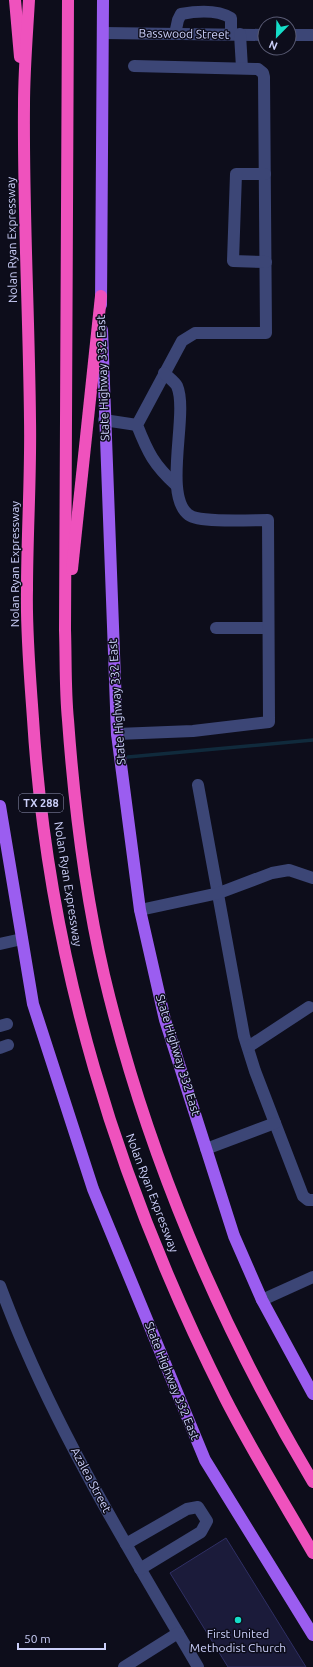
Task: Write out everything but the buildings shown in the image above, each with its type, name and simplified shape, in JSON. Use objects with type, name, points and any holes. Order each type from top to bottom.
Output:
[{"type":"highway","points":[[15,0],[24,102]]},
{"type":"highway","name":"Nolan Ryan Expressway","points":[[29,0],[24,102],[30,423],[26,594],[33,721],[39,784],[50,867],[66,961],[104,1105],[146,1218],[178,1297],[226,1399],[313,1553]]},
{"type":"highway","name":"Nolan Ryan Expressway","points":[[68,0],[65,630],[67,719],[73,781],[84,862],[100,954],[120,1034],[137,1094],[163,1165],[209,1283],[257,1383],[313,1482]]},
{"type":"highway","points":[[65,630],[101,296]]},
{"type":"main road","name":"State Highway 332 East","points":[[103,0],[101,296],[104,420],[117,734],[140,910],[166,1020],[234,1236],[262,1300],[313,1394]]},
{"type":"main road","name":"State Highway 332 East","points":[[0,806],[33,1004],[93,1189],[205,1460],[313,1635]]},
{"type":"street","points":[[175,34],[178,20],[182,14],[192,12],[225,14],[232,18],[242,68]]},
{"type":"street","name":"Basswood Street","points":[[103,33],[257,35]]},
{"type":"street","points":[[297,35],[313,35]]},
{"type":"street","points":[[134,66],[258,69],[263,72],[264,77],[266,333],[195,333],[182,341],[137,425],[145,446],[158,468],[176,485]]},
{"type":"street","points":[[265,174],[236,174],[233,261],[266,262]]},
{"type":"street","points":[[117,734],[193,730],[269,722],[268,520],[199,519],[188,515],[181,504],[176,485],[180,400],[177,386],[164,373]]},
{"type":"street","points":[[104,420],[137,425]]},
{"type":"street","points":[[216,628],[268,628]]},
{"type":"street","points":[[198,785],[244,1036],[303,1196],[308,1200],[313,1200]]},
{"type":"street","points":[[140,910],[219,893],[272,873],[289,870],[313,878]]},
{"type":"street","points":[[0,944],[22,939]]},
{"type":"street","points":[[248,1047],[309,1007]]},
{"type":"street","points":[[206,1149],[275,1123]]},
{"type":"street","points":[[262,1300],[313,1277]]},
{"type":"street","name":"Azalea Street","points":[[0,1286],[25,1348],[66,1434],[140,1569],[198,1667]]},
{"type":"street","points":[[126,1544],[187,1509],[198,1507],[207,1521],[202,1532],[140,1569]]},
{"type":"street","points":[[124,1667],[178,1633]]},
{"type":"waterway","points":[[128,757],[313,740]]},
{"type":"place","name":"First United Methodist Church","points":[[238,1620]]}]
